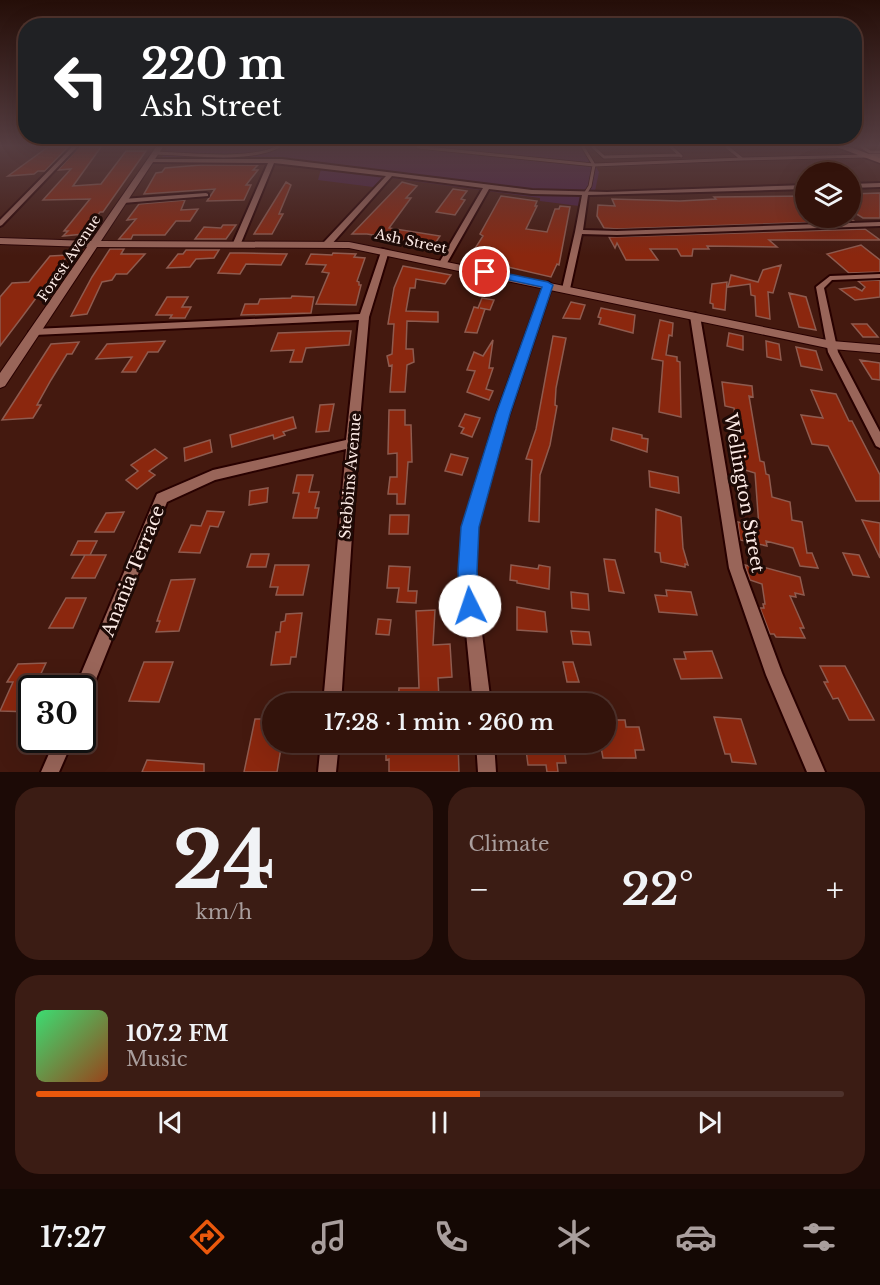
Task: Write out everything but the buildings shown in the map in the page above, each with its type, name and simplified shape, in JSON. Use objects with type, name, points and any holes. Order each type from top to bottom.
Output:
[{"type":"street","points":[[0,224],[40,183]]},
{"type":"street","name":"Forest Avenue","points":[[0,383],[136,183]]},
{"type":"street","points":[[237,243],[263,183]]},
{"type":"street","points":[[327,244],[384,183]]},
{"type":"street","points":[[463,183],[532,192],[585,194],[795,187]]},
{"type":"street","points":[[861,186],[880,185]]},
{"type":"street","points":[[443,263],[487,186]]},
{"type":"street","points":[[566,289],[585,194]]},
{"type":"street","points":[[123,201],[206,195]]},
{"type":"street","points":[[579,232],[628,233],[880,224]]},
{"type":"street","name":"Ash Street","points":[[0,241],[95,244],[348,245],[832,345],[880,349]]},
{"type":"street","name":"Stebbins Avenue","points":[[333,693],[364,317],[385,251]]},
{"type":"street","points":[[880,276],[830,278],[820,287],[833,352],[880,443]]},
{"type":"street","points":[[481,693],[467,571],[470,527],[503,414],[548,285]]},
{"type":"street","name":"Wellington Street","points":[[695,316],[736,568],[774,675],[816,772]]},
{"type":"street","points":[[34,332],[364,317]]},
{"type":"street","name":"Anania Terrace","points":[[89,675],[162,498],[213,475],[352,443]]},
{"type":"street","points":[[50,772],[58,753]]},
{"type":"street","points":[[327,772],[329,753]]},
{"type":"street","points":[[486,753],[487,772]]},
{"type":"lane","points":[[585,194],[591,183]]},
{"type":"shaded area","points":[[342,183],[377,183],[373,187]]},
{"type":"shaded area","points":[[428,183],[597,183],[595,191],[582,192],[579,206],[540,201],[540,198]]},
{"type":"route","points":[[470,606],[467,571],[470,527],[503,414],[516,380],[530,331],[548,285],[485,272]]}]
